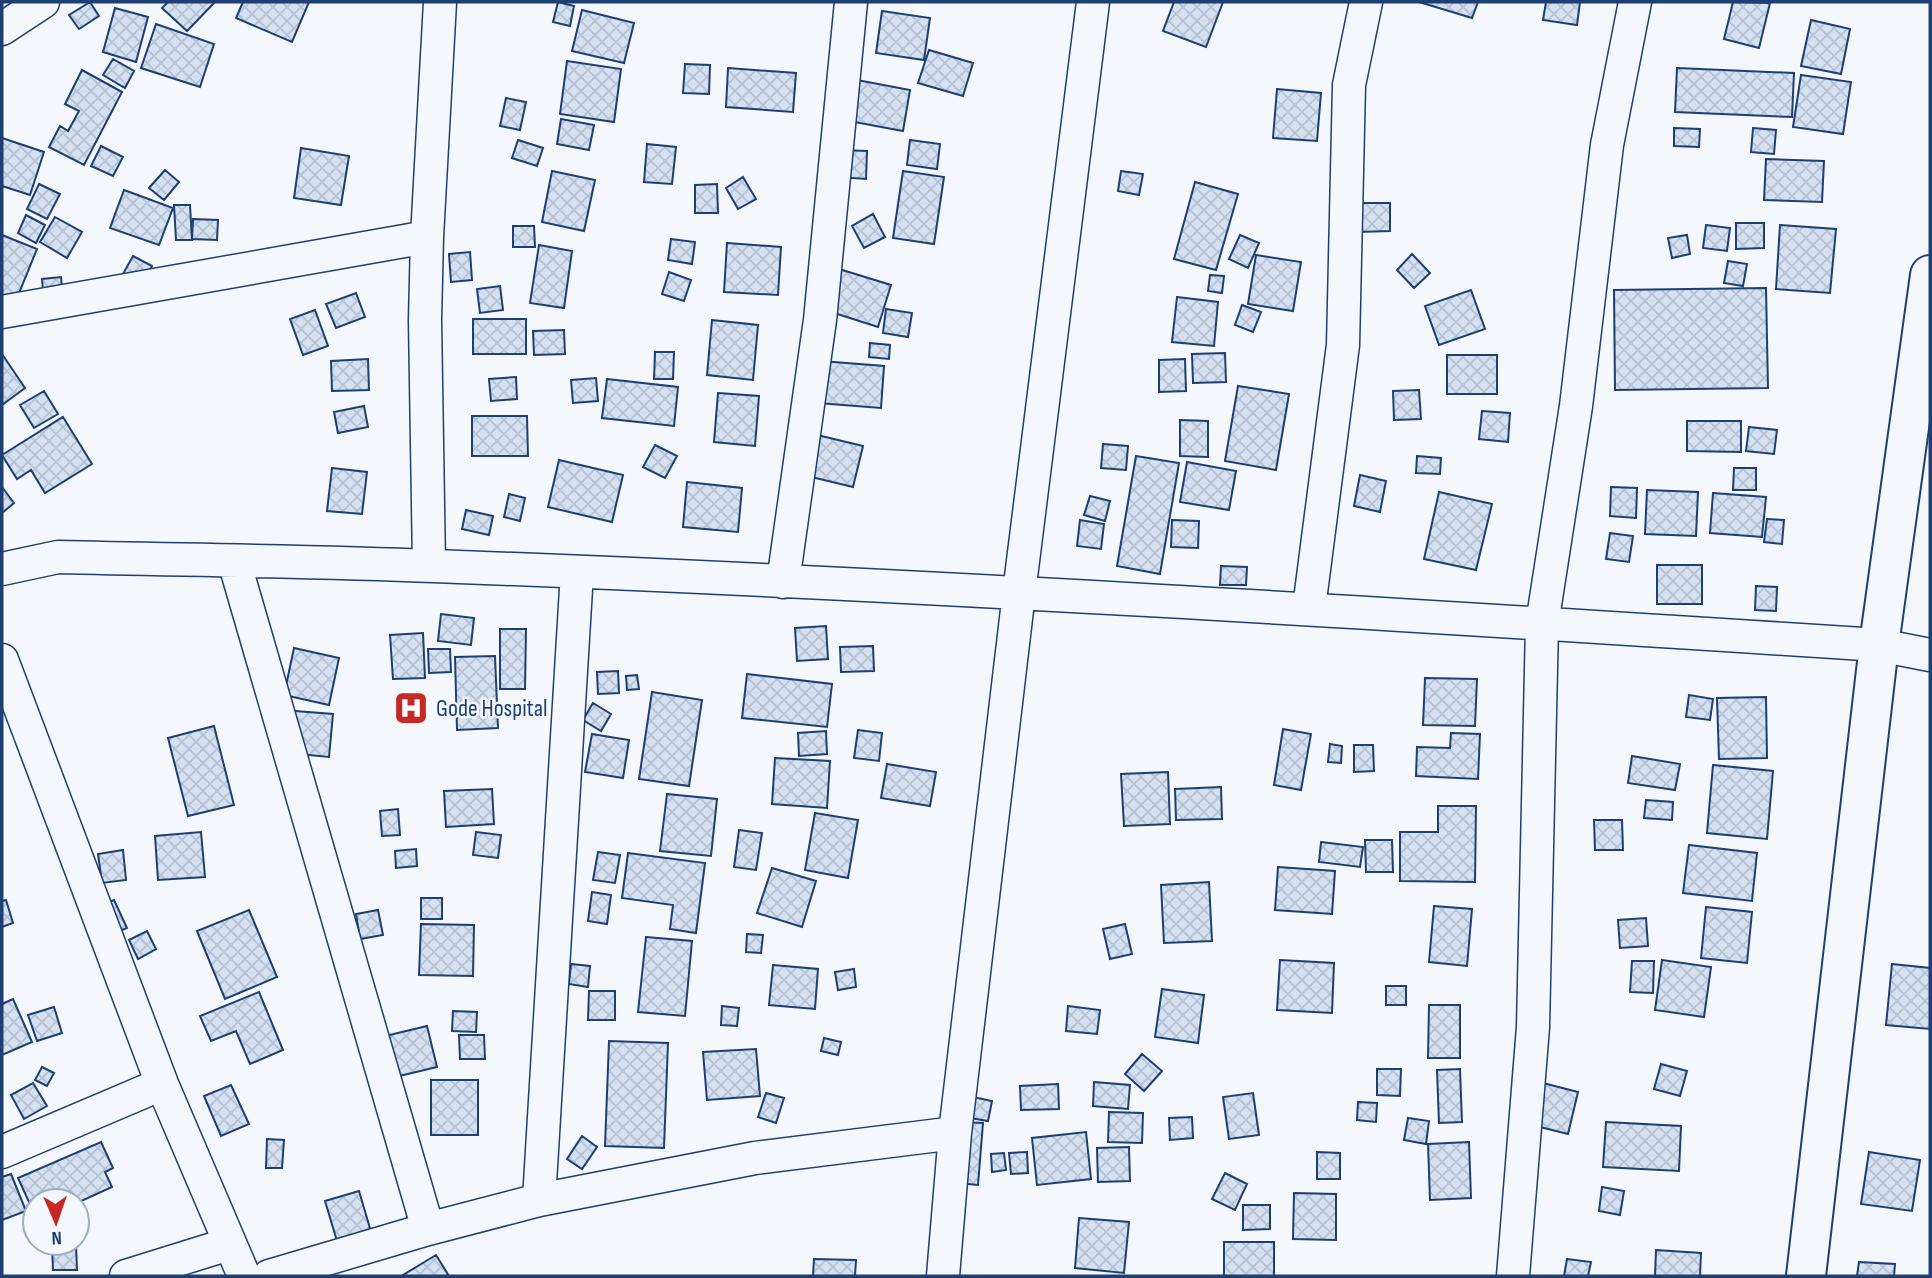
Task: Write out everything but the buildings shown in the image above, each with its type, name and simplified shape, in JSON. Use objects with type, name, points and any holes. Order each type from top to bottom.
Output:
[{"type":"street","points":[[2,29],[43,2]]},
{"type":"street","points":[[429,566],[425,320],[440,2]]},
{"type":"street","points":[[783,582],[820,320],[851,2]]},
{"type":"street","points":[[943,1276],[955,1133],[1093,2]]},
{"type":"street","points":[[1309,608],[1343,345],[1349,85],[1366,2]]},
{"type":"street","points":[[1513,1276],[1533,1027],[1542,624],[1576,405],[1607,145],[1634,2]]},
{"type":"street","points":[[2,312],[427,237]]},
{"type":"street","points":[[1806,1276],[1879,645],[1930,275]]},
{"type":"street","points":[[2,569],[58,557],[577,572],[1309,608],[1879,645],[1930,655]]},
{"type":"street","points":[[234,561],[428,1230]]},
{"type":"street","points":[[539,1200],[577,572]]},
{"type":"street","points":[[2,660],[162,1084],[244,1276]]},
{"type":"street","points":[[2,1152],[162,1084]]},
{"type":"street","points":[[269,1276],[539,1200],[755,1158],[955,1133]]},
{"type":"street","points":[[126,1276],[229,1244]]},
{"type":"place","name":"Gode Hospital","points":[[411,708]]}]
